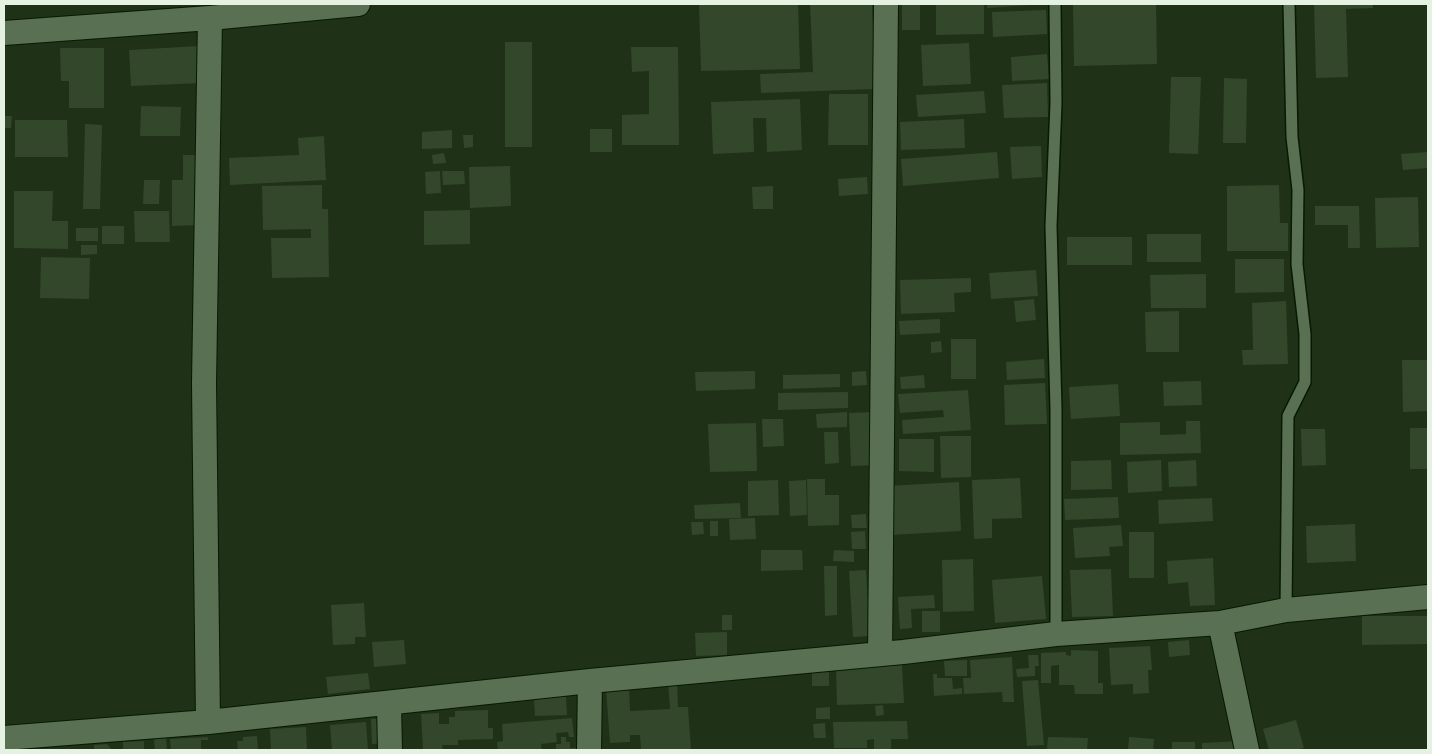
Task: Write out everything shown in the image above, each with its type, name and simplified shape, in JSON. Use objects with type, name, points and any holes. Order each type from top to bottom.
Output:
[{"type":"street","points":[[4,33],[210,18],[358,4]]},
{"type":"street","points":[[880,654],[886,4]]},
{"type":"street","points":[[208,722],[204,384],[210,18]]},
{"type":"street","points":[[4,738],[208,722],[590,681],[880,654],[1056,634],[1220,623],[1286,610],[1428,597]]},
{"type":"street","points":[[1220,623],[1247,750]]},
{"type":"street","points":[[589,750],[590,681]]},
{"type":"street","points":[[389,704],[390,750]]},
{"type":"lane","points":[[1055,4],[1056,103],[1051,226],[1056,409],[1056,634]]},
{"type":"lane","points":[[1286,610],[1288,416],[1305,382],[1305,334],[1297,264],[1298,190],[1292,137],[1289,4]]},
{"type":"building","points":[[699,4],[798,4],[800,69],[701,71]]},
{"type":"building","points":[[810,4],[872,4],[875,89],[761,93],[760,74],[813,72]]},
{"type":"building","points":[[902,4],[920,4],[920,30],[902,30]]},
{"type":"building","points":[[936,4],[984,4],[984,34],[936,35]]},
{"type":"building","points":[[987,4],[1030,4],[1030,5],[987,8]]},
{"type":"building","points":[[1073,4],[1156,4],[1157,64],[1074,66]]},
{"type":"building","points":[[1314,4],[1373,4],[1373,8],[1346,9],[1348,77],[1316,78]]},
{"type":"building","points":[[1046,10],[1047,34],[993,37],[992,12]]},
{"type":"building","points":[[505,42],[532,42],[532,147],[505,147]]},
{"type":"building","points":[[969,43],[971,84],[923,86],[921,45]]},
{"type":"building","points":[[199,46],[201,83],[131,86],[129,50]]},
{"type":"building","points":[[631,47],[678,47],[679,145],[622,145],[622,115],[649,114],[649,71],[632,72]]},
{"type":"building","points":[[60,48],[104,48],[104,108],[69,108],[69,81],[61,81]]},
{"type":"building","points":[[1047,54],[1049,79],[1012,81],[1011,57]]},
{"type":"building","points":[[1171,77],[1201,77],[1198,154],[1169,153]]},
{"type":"building","points":[[1224,78],[1247,79],[1246,143],[1223,143]]},
{"type":"building","points":[[1047,83],[1048,117],[1004,118],[1002,85]]},
{"type":"building","points":[[984,91],[986,113],[918,117],[916,95]]},
{"type":"building","points":[[829,94],[868,94],[868,145],[828,145]]},
{"type":"building","points":[[800,99],[802,150],[767,152],[766,118],[753,118],[754,152],[713,154],[711,102]]},
{"type":"building","points":[[141,106],[181,107],[180,136],[140,136]]},
{"type":"building","points":[[4,116],[12,116],[11,128],[4,128]]},
{"type":"building","points":[[964,119],[965,148],[901,150],[900,122]]},
{"type":"building","points":[[15,120],[67,120],[68,157],[15,157]]},
{"type":"building","points":[[85,124],[102,125],[100,209],[83,209]]},
{"type":"building","points":[[590,129],[612,129],[612,152],[590,152]]},
{"type":"building","points":[[452,130],[452,148],[422,149],[422,132]]},
{"type":"building","points":[[463,135],[473,135],[473,147],[464,148]]},
{"type":"building","points":[[324,136],[326,180],[230,185],[229,158],[299,155],[298,138]]},
{"type":"building","points":[[1041,146],[1042,177],[1012,179],[1010,147]]},
{"type":"building","points":[[997,152],[999,178],[903,186],[901,159]]},
{"type":"building","points":[[1428,152],[1428,168],[1403,170],[1401,154]]},
{"type":"building","points":[[444,153],[446,163],[433,164],[432,155]]},
{"type":"building","points":[[183,155],[199,155],[200,225],[172,226],[172,180],[183,180]]},
{"type":"building","points":[[510,166],[511,206],[470,208],[469,167]]},
{"type":"building","points":[[440,171],[441,193],[426,194],[425,172]]},
{"type":"building","points":[[442,171],[464,171],[465,184],[443,185]]},
{"type":"building","points":[[867,177],[868,194],[839,196],[838,179]]},
{"type":"building","points":[[144,180],[160,180],[159,204],[143,204]]},
{"type":"building","points":[[322,185],[322,209],[328,209],[329,277],[272,278],[271,238],[311,238],[311,229],[263,230],[262,186]]},
{"type":"building","points":[[1279,185],[1280,223],[1288,223],[1288,251],[1227,251],[1227,186]]},
{"type":"building","points":[[773,186],[773,209],[753,209],[752,187]]},
{"type":"building","points":[[14,191],[53,191],[52,221],[68,221],[68,249],[14,248]]},
{"type":"building","points":[[1418,197],[1419,247],[1376,248],[1375,198]]},
{"type":"building","points":[[1315,206],[1359,206],[1360,248],[1348,248],[1348,225],[1315,225]]},
{"type":"building","points":[[470,210],[470,244],[424,245],[424,211]]},
{"type":"building","points":[[134,211],[169,211],[170,242],[135,242]]},
{"type":"building","points":[[102,226],[124,226],[124,244],[102,244]]},
{"type":"building","points":[[76,228],[98,228],[98,241],[76,241]]},
{"type":"building","points":[[1147,234],[1201,234],[1201,262],[1147,262]]},
{"type":"building","points":[[1067,237],[1132,237],[1132,265],[1067,265]]},
{"type":"building","points":[[81,245],[97,245],[97,254],[81,255]]},
{"type":"building","points":[[41,257],[90,258],[89,299],[40,298]]},
{"type":"building","points":[[1235,259],[1284,259],[1284,292],[1235,293]]},
{"type":"building","points":[[1036,270],[1038,296],[991,299],[989,273]]},
{"type":"building","points":[[1206,274],[1206,308],[1151,308],[1150,275]]},
{"type":"building","points":[[971,278],[971,292],[954,293],[955,312],[901,314],[900,280]]},
{"type":"building","points":[[1034,299],[1036,320],[1016,322],[1014,301]]},
{"type":"building","points":[[1286,301],[1288,364],[1243,365],[1242,350],[1253,350],[1252,303]]},
{"type":"building","points":[[1179,311],[1179,352],[1146,352],[1145,312]]},
{"type":"building","points":[[940,319],[940,333],[900,335],[899,321]]},
{"type":"building","points":[[951,339],[976,339],[976,379],[951,379]]},
{"type":"building","points":[[941,341],[942,352],[931,353],[931,342]]},
{"type":"building","points":[[1044,359],[1045,378],[1007,380],[1006,362]]},
{"type":"building","points":[[1402,360],[1428,360],[1428,411],[1403,412]]},
{"type":"building","points":[[755,371],[755,389],[696,391],[695,372]]},
{"type":"building","points":[[866,371],[867,385],[852,386],[852,372]]},
{"type":"building","points":[[840,374],[840,387],[783,389],[783,375]]},
{"type":"building","points":[[924,375],[925,388],[901,389],[900,377]]},
{"type":"building","points":[[1201,381],[1202,405],[1164,406],[1163,382]]},
{"type":"building","points":[[1045,383],[1047,424],[1005,425],[1004,385]]},
{"type":"building","points":[[1118,384],[1120,416],[1071,419],[1069,387]]},
{"type":"building","points":[[968,390],[971,430],[903,434],[902,420],[944,417],[943,410],[900,413],[898,394]]},
{"type":"building","points":[[848,392],[848,408],[778,410],[778,393]]},
{"type":"building","points":[[847,412],[847,427],[817,428],[816,414]]},
{"type":"building","points":[[874,412],[876,465],[851,466],[849,413]]},
{"type":"building","points":[[762,419],[783,419],[784,446],[763,447]]},
{"type":"building","points":[[1186,421],[1200,421],[1201,453],[1120,455],[1120,423],[1160,422],[1160,435],[1186,434]]},
{"type":"building","points":[[756,423],[757,471],[710,472],[708,424]]},
{"type":"building","points":[[1410,428],[1428,428],[1428,469],[1410,469]]},
{"type":"building","points":[[1301,429],[1325,429],[1326,465],[1302,466]]},
{"type":"building","points":[[824,432],[838,432],[839,463],[825,464]]},
{"type":"building","points":[[940,436],[971,436],[971,477],[941,478]]},
{"type":"building","points":[[899,439],[934,439],[934,472],[899,471]]},
{"type":"building","points":[[1111,460],[1112,489],[1071,490],[1071,461]]},
{"type":"building","points":[[1161,460],[1162,491],[1128,493],[1127,462]]},
{"type":"building","points":[[1196,460],[1197,486],[1169,487],[1168,462]]},
{"type":"building","points":[[1020,478],[1022,518],[992,519],[992,538],[974,539],[972,480]]},
{"type":"building","points":[[807,479],[825,479],[825,495],[839,495],[839,525],[808,526]]},
{"type":"building","points":[[778,480],[779,515],[748,516],[748,481]]},
{"type":"building","points":[[806,480],[807,515],[790,516],[789,481]]},
{"type":"building","points":[[959,482],[961,531],[890,535],[887,486]]},
{"type":"building","points":[[1118,497],[1119,518],[1065,520],[1064,499]]},
{"type":"building","points":[[1212,498],[1213,521],[1159,524],[1158,500]]},
{"type":"building","points":[[740,503],[741,518],[695,519],[694,505]]},
{"type":"building","points":[[866,514],[867,528],[852,528],[851,515]]},
{"type":"building","points":[[755,518],[756,539],[730,540],[729,519]]},
{"type":"building","points":[[710,521],[718,521],[718,536],[710,536]]},
{"type":"building","points":[[691,522],[703,522],[704,534],[692,535]]},
{"type":"building","points":[[1355,524],[1356,561],[1307,563],[1306,526]]},
{"type":"building","points":[[1121,525],[1123,546],[1109,547],[1110,556],[1075,558],[1073,528]]},
{"type":"building","points":[[865,531],[866,549],[852,549],[851,532]]},
{"type":"building","points":[[1129,532],[1154,532],[1154,578],[1129,578]]},
{"type":"building","points":[[761,550],[802,550],[803,570],[761,571]]},
{"type":"building","points":[[834,550],[854,551],[854,562],[833,561]]},
{"type":"building","points":[[1213,558],[1215,605],[1190,606],[1188,582],[1168,584],[1167,561]]},
{"type":"building","points":[[973,559],[974,611],[943,612],[942,560]]},
{"type":"building","points":[[824,566],[837,566],[837,615],[825,616]]},
{"type":"building","points":[[1111,569],[1113,616],[1072,617],[1070,570]]},
{"type":"building","points":[[866,570],[870,636],[853,637],[849,571]]},
{"type":"building","points":[[1042,576],[1046,619],[995,623],[992,580]]},
{"type":"building","points":[[934,595],[935,608],[911,609],[912,628],[900,629],[898,597]]},
{"type":"building","points":[[364,603],[366,637],[355,637],[355,644],[333,645],[331,605]]},
{"type":"building","points":[[922,611],[940,611],[940,632],[922,632]]},
{"type":"building","points":[[722,615],[732,615],[732,630],[722,630]]},
{"type":"building","points":[[1362,616],[1428,616],[1428,644],[1362,645]]},
{"type":"building","points":[[727,632],[727,655],[696,656],[695,633]]},
{"type":"building","points":[[404,640],[406,664],[374,667],[372,642]]},
{"type":"building","points":[[1189,640],[1190,655],[1169,657],[1168,642]]},
{"type":"building","points":[[1150,646],[1152,670],[1148,670],[1149,693],[1133,694],[1133,684],[1111,685],[1109,648]]},
{"type":"building","points":[[1071,650],[1098,651],[1098,683],[1103,683],[1103,694],[1075,694],[1074,685],[1059,685],[1059,665],[1051,666],[1051,683],[1041,683],[1041,653],[1066,652],[1066,655],[1071,656]]},
{"type":"building","points":[[1028,655],[1038,655],[1039,666],[1035,666],[1035,676],[1017,677],[1016,669],[1029,668]]},
{"type":"building","points":[[1012,657],[1014,702],[1003,702],[1002,692],[964,694],[963,678],[971,678],[970,660]]},
{"type":"building","points":[[967,660],[967,676],[945,676],[944,661]]},
{"type":"building","points":[[902,665],[904,703],[837,705],[836,668]]},
{"type":"building","points":[[829,669],[829,686],[812,686],[812,670]]},
{"type":"building","points":[[368,673],[370,689],[328,694],[326,677]]},
{"type":"building","points":[[933,674],[937,674],[937,678],[952,678],[953,689],[962,688],[962,694],[934,696]]},
{"type":"building","points":[[1038,680],[1044,745],[1027,746],[1022,681]]},
{"type":"building","points":[[668,682],[677,682],[678,707],[688,707],[691,750],[641,750],[640,735],[630,735],[630,742],[610,743],[606,689],[629,688],[630,711],[670,709]]},
{"type":"building","points":[[566,696],[567,715],[535,716],[534,698]]},
{"type":"building","points":[[883,705],[884,715],[876,716],[875,706]]},
{"type":"building","points":[[830,707],[830,719],[816,719],[816,708]]},
{"type":"building","points":[[488,710],[488,728],[493,728],[493,739],[458,740],[458,745],[442,745],[443,750],[423,749],[421,714],[439,713],[439,724],[449,724],[449,717],[455,717],[455,711]]},
{"type":"building","points":[[386,718],[387,743],[372,744],[371,719]]},
{"type":"building","points":[[572,718],[574,737],[569,737],[568,732],[556,733],[557,742],[541,744],[542,750],[498,750],[497,742],[503,741],[502,724]]},
{"type":"building","points":[[1296,720],[1304,748],[1296,750],[1269,750],[1263,729]]},
{"type":"building","points":[[907,721],[908,739],[891,739],[891,749],[874,750],[874,739],[867,740],[867,748],[834,748],[833,722]]},
{"type":"building","points":[[366,722],[368,750],[332,750],[330,725]]},
{"type":"building","points":[[825,723],[826,738],[814,738],[813,724]]},
{"type":"building","points":[[306,727],[307,750],[271,750],[270,729]]},
{"type":"building","points":[[257,736],[258,750],[238,750],[237,741],[243,741],[243,737]]},
{"type":"building","points":[[208,737],[208,740],[201,740],[201,749],[171,750],[170,739]]},
{"type":"building","points":[[561,737],[566,737],[566,742],[570,742],[570,748],[578,748],[578,750],[556,750],[556,744],[561,744]]},
{"type":"building","points":[[1048,737],[1088,738],[1087,750],[1047,750]]},
{"type":"building","points":[[1129,737],[1154,739],[1153,750],[1128,750]]},
{"type":"building","points":[[166,738],[167,750],[155,750],[154,739]]},
{"type":"building","points":[[144,741],[144,750],[123,750],[123,742]]},
{"type":"building","points":[[1242,741],[1242,750],[1202,750],[1202,743]]},
{"type":"building","points":[[1172,742],[1195,742],[1195,750],[1172,750]]},
{"type":"building","points":[[107,744],[112,750],[94,750],[94,745]]}]
